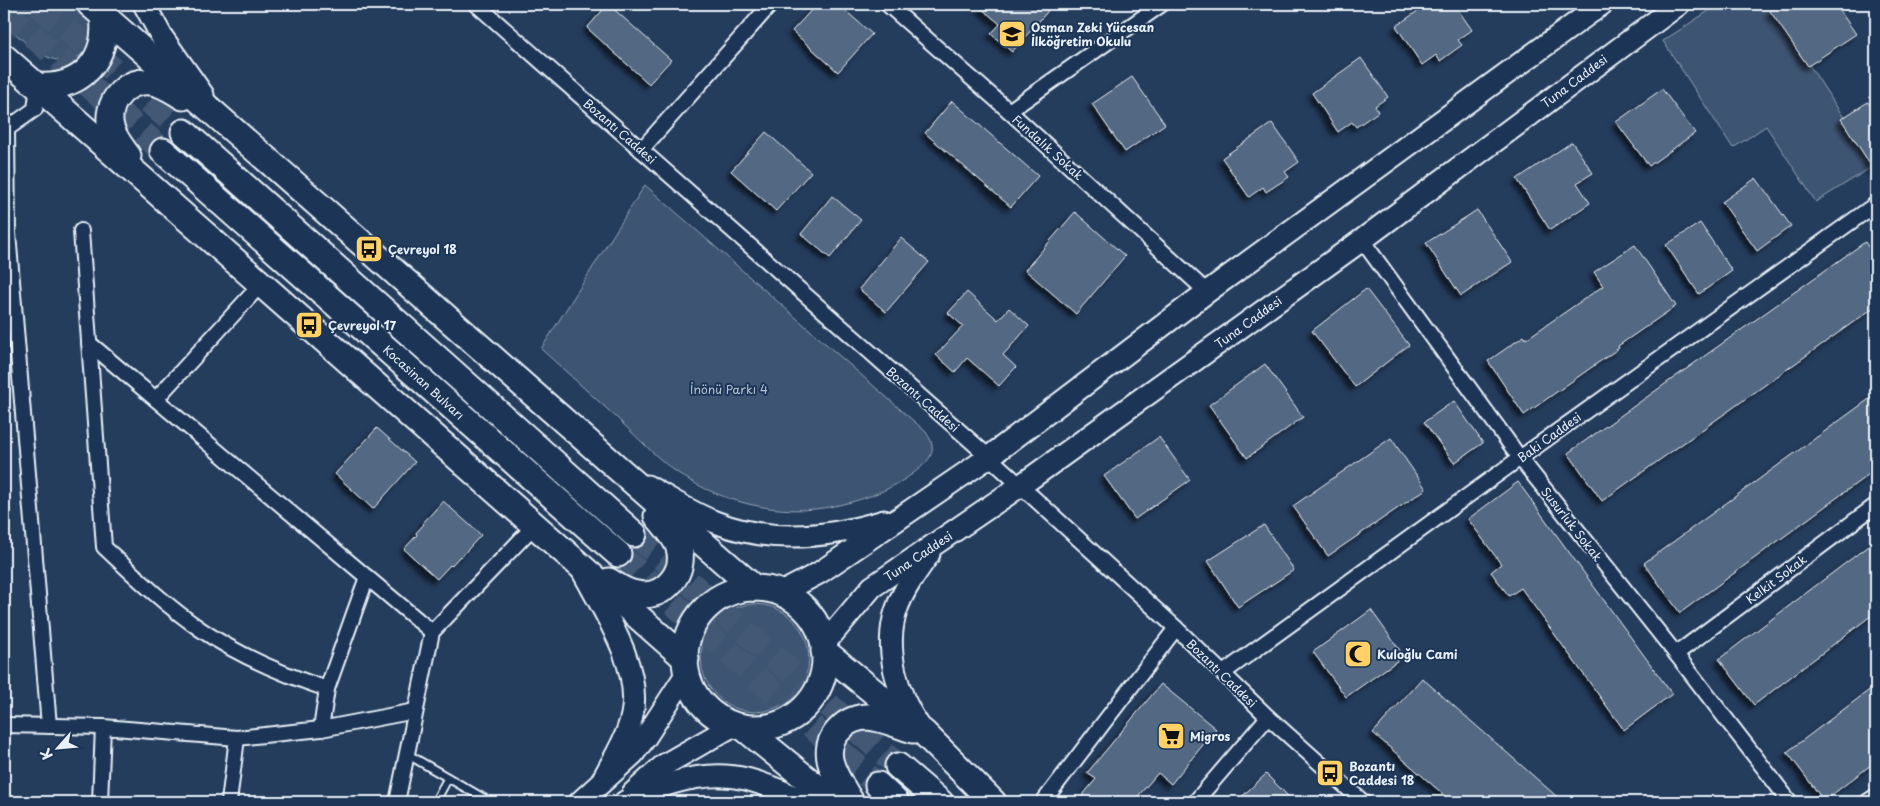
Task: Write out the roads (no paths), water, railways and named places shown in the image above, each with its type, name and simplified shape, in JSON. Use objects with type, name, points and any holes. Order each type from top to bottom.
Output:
[{"type":"highway","points":[[98,8],[220,118],[754,588]]},
{"type":"highway","points":[[38,86],[60,86],[81,76],[90,68],[102,49],[104,38],[98,8]]},
{"type":"highway","points":[[4,56],[535,524],[686,666]]},
{"type":"highway","points":[[154,189],[116,140],[112,131],[110,112],[118,95],[133,84],[151,82],[160,84],[220,118]]},
{"type":"highway","points":[[184,132],[634,534]]},
{"type":"highway","name":"Kocasinan Bulvarı","points":[[163,151],[618,554]]},
{"type":"highway","points":[[578,563],[628,592],[637,595],[647,595],[665,588],[677,574],[680,555],[674,537],[620,470]]},
{"type":"highway","points":[[739,726],[770,727],[783,723],[806,707],[820,684],[824,671],[824,647],[813,619],[804,608],[781,593],[754,588],[741,590],[728,594],[705,610],[697,620],[687,646],[686,666],[691,686],[698,698],[718,717],[739,726],[835,802]]},
{"type":"highway","points":[[824,647],[925,734],[993,802]]},
{"type":"highway","points":[[851,802],[834,775],[829,757],[832,739],[844,725],[859,718],[868,717],[925,734]]},
{"type":"highway","points":[[898,766],[940,802]]},
{"type":"highway","points":[[878,786],[896,802]]},
{"type":"main road","points":[[144,4],[162,37],[220,118]]},
{"type":"main road","points":[[781,593],[819,573],[989,457],[1208,292],[1602,4]]},
{"type":"main road","name":"Tuna Caddesi","points":[[824,647],[872,587],[1020,486],[1362,240],[1679,4]]},
{"type":"main road","points":[[620,470],[713,521],[742,530],[772,536],[805,536],[863,528],[907,512]]},
{"type":"main road","points":[[925,734],[900,691],[893,660],[892,633],[896,611],[907,587],[936,544]]},
{"type":"main road","points":[[578,563],[626,657],[634,687],[632,715],[628,728],[621,746],[602,781]]},
{"type":"main road","points":[[580,802],[619,768],[645,738],[686,666]]},
{"type":"main road","points":[[624,802],[664,765],[739,726]]},
{"type":"main road","points":[[624,802],[674,783],[707,776],[745,778],[807,802]]},
{"type":"street","name":"Bozantı Caddesi","points":[[476,4],[989,457],[1176,628],[1268,717],[1363,802]]},
{"type":"street","points":[[641,150],[771,4]]},
{"type":"street","name":"Fundalık Sokak","points":[[887,4],[1009,111],[1208,292]]},
{"type":"street","points":[[1009,111],[1162,4]]},
{"type":"street","points":[[38,86],[35,109],[5,130],[8,233],[49,726]]},
{"type":"street","name":"Baki Caddesi","points":[[1223,673],[1876,204]]},
{"type":"street","points":[[81,231],[104,547],[173,609],[226,646],[275,670],[327,689]]},
{"type":"street","name":"Susurluk Sokak","points":[[1362,240],[1520,458],[1676,654],[1790,802]]},
{"type":"street","points":[[156,399],[262,283]]},
{"type":"street","points":[[89,343],[432,632]]},
{"type":"street","name":"Kelkit Sokak","points":[[1676,654],[1876,505]]},
{"type":"street","points":[[397,802],[432,632],[535,524]]},
{"type":"street","points":[[321,729],[327,689],[367,577]]},
{"type":"street","points":[[1043,802],[1176,628]]},
{"type":"street","points":[[4,726],[103,727],[237,738],[321,729],[415,711]]},
{"type":"street","points":[[1195,802],[1268,717]]},
{"type":"street","points":[[100,802],[103,727]]},
{"type":"street","points":[[229,802],[237,738]]},
{"type":"street","points":[[1867,802],[1876,796]]},
{"type":"lane","points":[[407,754],[490,802]]},
{"type":"lane","points":[[435,802],[448,778]]},
{"type":"tunnel","points":[[38,4],[184,132]]},
{"type":"tunnel","points":[[4,10],[163,151]]},
{"type":"tunnel","points":[[634,534],[898,766]]},
{"type":"tunnel","points":[[618,554],[878,785]]},
{"type":"place","name":"Osman Zeki Yücesan İlköğretim Okulu","points":[[1012,34]]},
{"type":"place","name":"Çevreyol 18","points":[[369,249]]},
{"type":"place","name":"Çevreyol 17","points":[[309,325]]},
{"type":"place","name":"Kuloğlu Cami","points":[[1358,654]]},
{"type":"place","name":"Migros","points":[[1171,736]]},
{"type":"place","name":"Bozantı Caddesi 18","points":[[1330,773]]},
{"type":"park label","name":"İnönü Parkı 4","points":[[729,389]]}]
